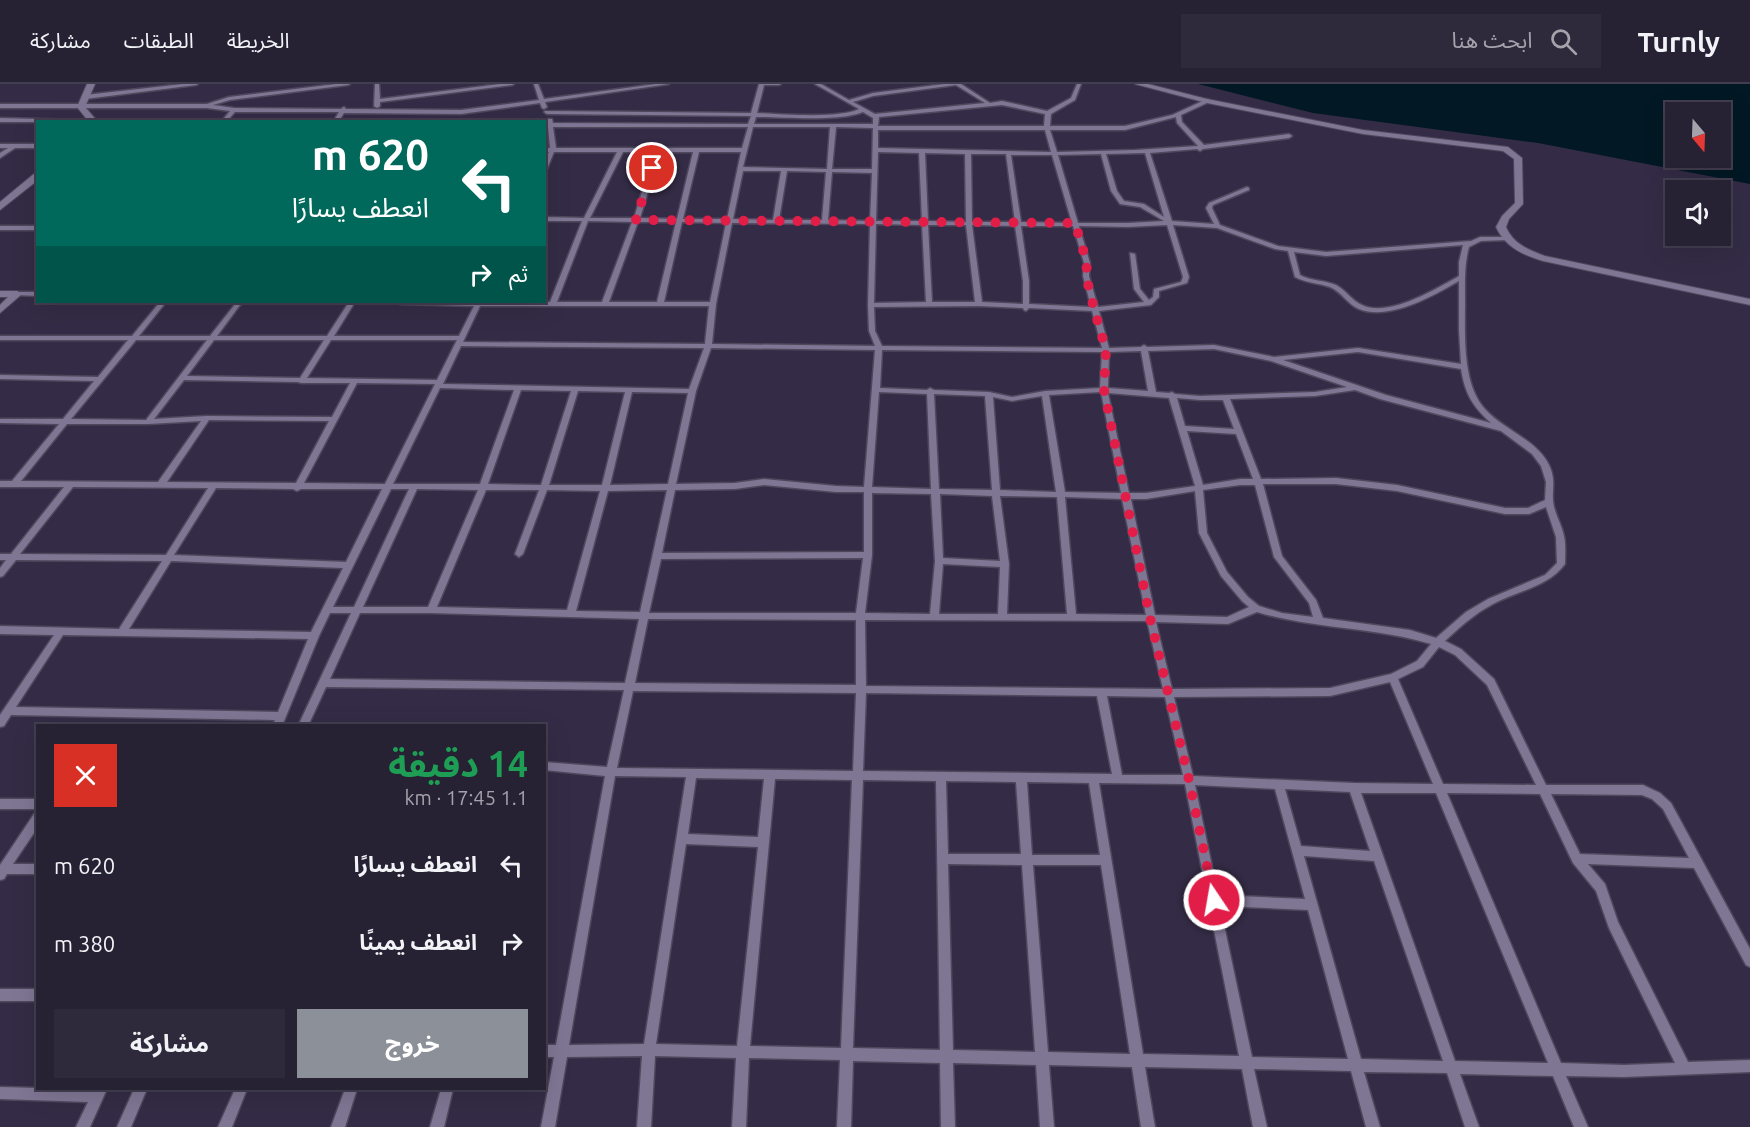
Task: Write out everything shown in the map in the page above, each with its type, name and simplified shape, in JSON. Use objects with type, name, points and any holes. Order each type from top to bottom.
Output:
[{"type":"main road","points":[[91,84],[81,107],[92,120]]},
{"type":"main road","points":[[1139,84],[1207,101],[1363,132],[1509,151],[1518,158],[1519,204],[1502,222],[1502,231],[1507,238],[1522,249],[1543,258],[1750,302]]},
{"type":"main road","points":[[0,207],[36,177]]},
{"type":"main road","points":[[0,294],[17,294]]},
{"type":"main road","points":[[0,310],[17,294]]},
{"type":"street","points":[[0,86],[16,84]]},
{"type":"street","points":[[85,97],[196,84]]},
{"type":"street","points":[[207,106],[229,99],[296,87],[348,84]]},
{"type":"street","points":[[375,111],[377,84]]},
{"type":"street","points":[[377,101],[512,84]]},
{"type":"street","points":[[536,84],[552,125],[552,150],[546,165]]},
{"type":"street","points":[[611,84],[614,91]]},
{"type":"street","points":[[0,106],[207,106],[234,110],[344,109],[462,112],[668,84]]},
{"type":"street","points":[[548,1127],[611,772],[692,391],[708,346],[713,304],[732,221],[744,150],[761,84],[779,84]]},
{"type":"street","points":[[817,84],[864,109],[875,124],[871,305],[872,330],[879,348],[868,490],[868,555],[860,616],[861,689],[844,1127]]},
{"type":"street","points":[[851,101],[920,86],[957,84],[988,104]]},
{"type":"street","points":[[875,124],[1002,103],[1048,114],[1073,99],[1079,84]]},
{"type":"street","points":[[174,107],[180,85]]},
{"type":"street","points":[[294,110],[296,87]]},
{"type":"street","points":[[456,91],[462,112]]},
{"type":"street","points":[[546,125],[833,126],[875,124],[1125,128],[1160,121],[1207,101]]},
{"type":"street","points":[[1,121],[24,106]]},
{"type":"street","points":[[336,120],[344,109]]},
{"type":"street","points":[[547,112],[826,116],[853,114],[864,109]]},
{"type":"street","points":[[225,120],[234,110]]},
{"type":"street","points":[[447,120],[452,111]]},
{"type":"street","points":[[1179,113],[1179,122],[1202,147],[1200,149]]},
{"type":"street","points":[[1048,114],[1047,128],[1087,263],[1086,276],[1106,350],[1104,390],[1150,618],[1189,780],[1260,1127]]},
{"type":"street","points":[[1,121],[36,121]]},
{"type":"street","points":[[825,221],[833,126]]},
{"type":"street","points":[[875,150],[1147,152],[1200,149],[1289,136]]},
{"type":"street","points":[[0,146],[36,146]]},
{"type":"street","points":[[0,156],[14,146]]},
{"type":"street","points":[[546,150],[620,152],[744,150]]},
{"type":"street","points":[[606,304],[636,220],[657,151]]},
{"type":"street","points":[[660,304],[696,151]]},
{"type":"street","points":[[922,151],[923,222],[929,306]]},
{"type":"street","points":[[553,304],[585,220],[620,152]]},
{"type":"street","points":[[968,152],[969,222],[979,304]]},
{"type":"street","points":[[1008,152],[1026,281],[1026,309]]},
{"type":"street","points":[[871,305],[979,304],[1026,309],[1094,309],[1149,304],[1156,297],[1156,290],[1184,283],[1185,280],[1183,263],[1147,152]]},
{"type":"street","points":[[1103,153],[1114,190],[1122,202],[1142,205],[1170,223]]},
{"type":"street","points":[[741,169],[875,171]]},
{"type":"street","points":[[776,221],[784,170]]},
{"type":"street","points":[[1218,225],[1209,208],[1210,204],[1247,189]]},
{"type":"street","points":[[0,198],[12,198]]},
{"type":"street","points":[[546,219],[1218,225],[1253,240],[1291,251],[1326,254],[1507,238]]},
{"type":"street","points":[[0,228],[36,228]]},
{"type":"street","points":[[323,683],[1169,693],[1330,692],[1393,677],[1420,664],[1438,642],[1469,614],[1491,601],[1548,577],[1561,564],[1560,537],[1549,502],[1552,487],[1551,472],[1542,460],[1472,397],[1465,367],[1462,277],[1462,262],[1470,243]]},
{"type":"street","points":[[1291,251],[1297,276],[1304,281],[1337,289],[1365,309],[1408,304],[1462,277]]},
{"type":"street","points":[[1132,254],[1137,289],[1149,304]]},
{"type":"street","points":[[17,294],[36,294]]},
{"type":"street","points":[[15,484],[162,303]]},
{"type":"street","points":[[148,422],[240,303]]},
{"type":"street","points":[[302,381],[351,303]]},
{"type":"street","points":[[278,724],[314,636],[479,303],[713,304]]},
{"type":"street","points":[[0,338],[212,339],[329,336],[708,346],[1106,350],[1144,347],[1215,347],[1273,359],[1406,404],[1506,430]]},
{"type":"street","points":[[1144,347],[1152,392]]},
{"type":"street","points":[[1273,359],[1358,350],[1385,352],[1465,367]]},
{"type":"street","points":[[0,377],[100,379]]},
{"type":"street","points":[[182,378],[692,391]]},
{"type":"street","points":[[297,488],[354,381]]},
{"type":"street","points":[[431,610],[483,487],[518,388]]},
{"type":"street","points":[[875,390],[930,390],[989,394],[1012,399],[1045,393],[1104,390],[1152,392],[1200,398],[1315,394],[1356,388]]},
{"type":"street","points":[[519,554],[544,488],[575,389]]},
{"type":"street","points":[[571,613],[629,390]]},
{"type":"street","points":[[930,390],[939,561],[934,617]]},
{"type":"street","points":[[1045,393],[1061,495],[1072,617]]},
{"type":"street","points":[[989,394],[996,494],[1005,564],[1002,617]]},
{"type":"street","points":[[1172,394],[1199,486],[1203,533],[1232,585],[1256,608],[1282,616],[1410,634],[1438,642],[1458,652],[1491,682],[1577,859],[1601,888],[1613,924],[1685,1069]]},
{"type":"street","points":[[1225,396],[1258,482],[1278,557],[1313,602],[1319,621]]},
{"type":"street","points":[[160,486],[207,418]]},
{"type":"street","points":[[0,421],[148,422],[207,418],[334,419]]},
{"type":"street","points":[[1182,428],[1237,432]]},
{"type":"street","points":[[0,484],[297,488],[605,488],[673,485],[735,486],[764,482],[868,490],[1146,496],[1199,486],[1258,482],[1363,483],[1463,500],[1505,511],[1529,511],[1549,502]]},
{"type":"street","points":[[0,574],[70,485]]},
{"type":"street","points":[[122,632],[213,486]]},
{"type":"street","points":[[304,724],[414,488]]},
{"type":"street","points":[[658,556],[868,555]]},
{"type":"street","points":[[0,557],[167,558],[348,565]]},
{"type":"street","points":[[939,561],[1005,564]]},
{"type":"street","points":[[328,610],[431,610],[645,616],[1072,617],[1228,621],[1256,608]]},
{"type":"street","points":[[0,630],[314,636]]},
{"type":"street","points":[[0,723],[61,631]]},
{"type":"street","points":[[1393,677],[1581,1127]]},
{"type":"street","points":[[1101,692],[1118,778]]},
{"type":"street","points":[[8,711],[281,716]]},
{"type":"street","points":[[546,766],[611,772],[1118,778],[1354,788],[1643,790],[1656,796],[1667,806],[1750,961]]},
{"type":"street","points":[[644,1127],[649,1050],[692,773]]},
{"type":"street","points":[[739,1127],[743,1052],[770,774]]},
{"type":"street","points":[[940,776],[948,1127]]},
{"type":"street","points":[[1021,777],[1047,1127]]},
{"type":"street","points":[[1093,778],[1148,1127]]},
{"type":"street","points":[[1279,785],[1373,1127]]},
{"type":"street","points":[[1354,788],[1472,1127]]},
{"type":"street","points":[[0,804],[36,804]]},
{"type":"street","points":[[2,872],[36,820]]},
{"type":"street","points":[[682,839],[763,842]]},
{"type":"street","points":[[1297,851],[1378,856]]},
{"type":"street","points":[[1577,859],[1696,862]]},
{"type":"street","points":[[942,860],[1106,860]]},
{"type":"street","points":[[2,872],[36,869]]},
{"type":"street","points":[[1214,900],[1312,906]]},
{"type":"street","points":[[0,994],[36,995]]},
{"type":"street","points":[[546,1051],[649,1050],[1559,1070],[1750,1066]]},
{"type":"street","points":[[124,1127],[141,1090]]},
{"type":"street","points":[[225,1127],[241,1090]]},
{"type":"street","points":[[338,1127],[351,1090]]},
{"type":"street","points":[[437,1127],[447,1090]]},
{"type":"street","points":[[0,1093],[100,1093],[83,1127]]},
{"type":"water","points":[[1198,84],[1750,84],[1750,184],[1667,168],[1731,168],[1731,102],[1665,102],[1665,168],[1538,143],[1313,113]]},
{"type":"route","points":[[652,168],[636,220],[1075,223],[1087,263],[1086,276],[1106,350],[1104,390],[1150,618],[1189,780],[1214,900]]}]
